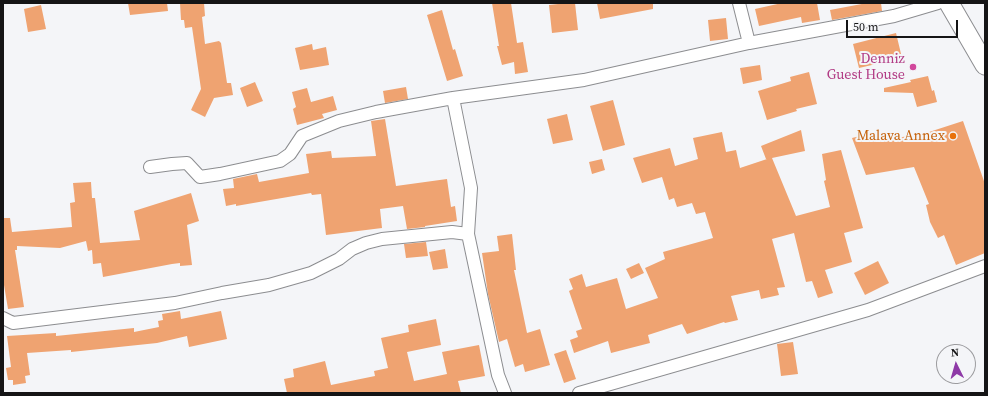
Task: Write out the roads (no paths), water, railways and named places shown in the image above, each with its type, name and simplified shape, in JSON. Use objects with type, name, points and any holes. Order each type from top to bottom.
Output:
[{"type":"main road","points":[[949,3],[985,65]]},
{"type":"street","points":[[738,3],[750,43]]},
{"type":"street","points":[[150,168],[187,163],[200,177],[251,168],[280,161],[290,154],[302,136],[339,121],[376,112],[453,98],[584,80],[750,43],[894,16],[938,3]]},
{"type":"street","points":[[453,98],[471,188],[468,234],[498,375],[505,393]]},
{"type":"street","points":[[3,318],[13,323],[175,303],[269,285],[311,273],[366,243],[382,239],[452,232],[468,234]]},
{"type":"street","points":[[579,393],[868,310],[985,266]]},
{"type":"place","name":"Denniz Guest House","points":[[913,67]]},
{"type":"place","name":"Malava Annex","points":[[953,136]]}]
